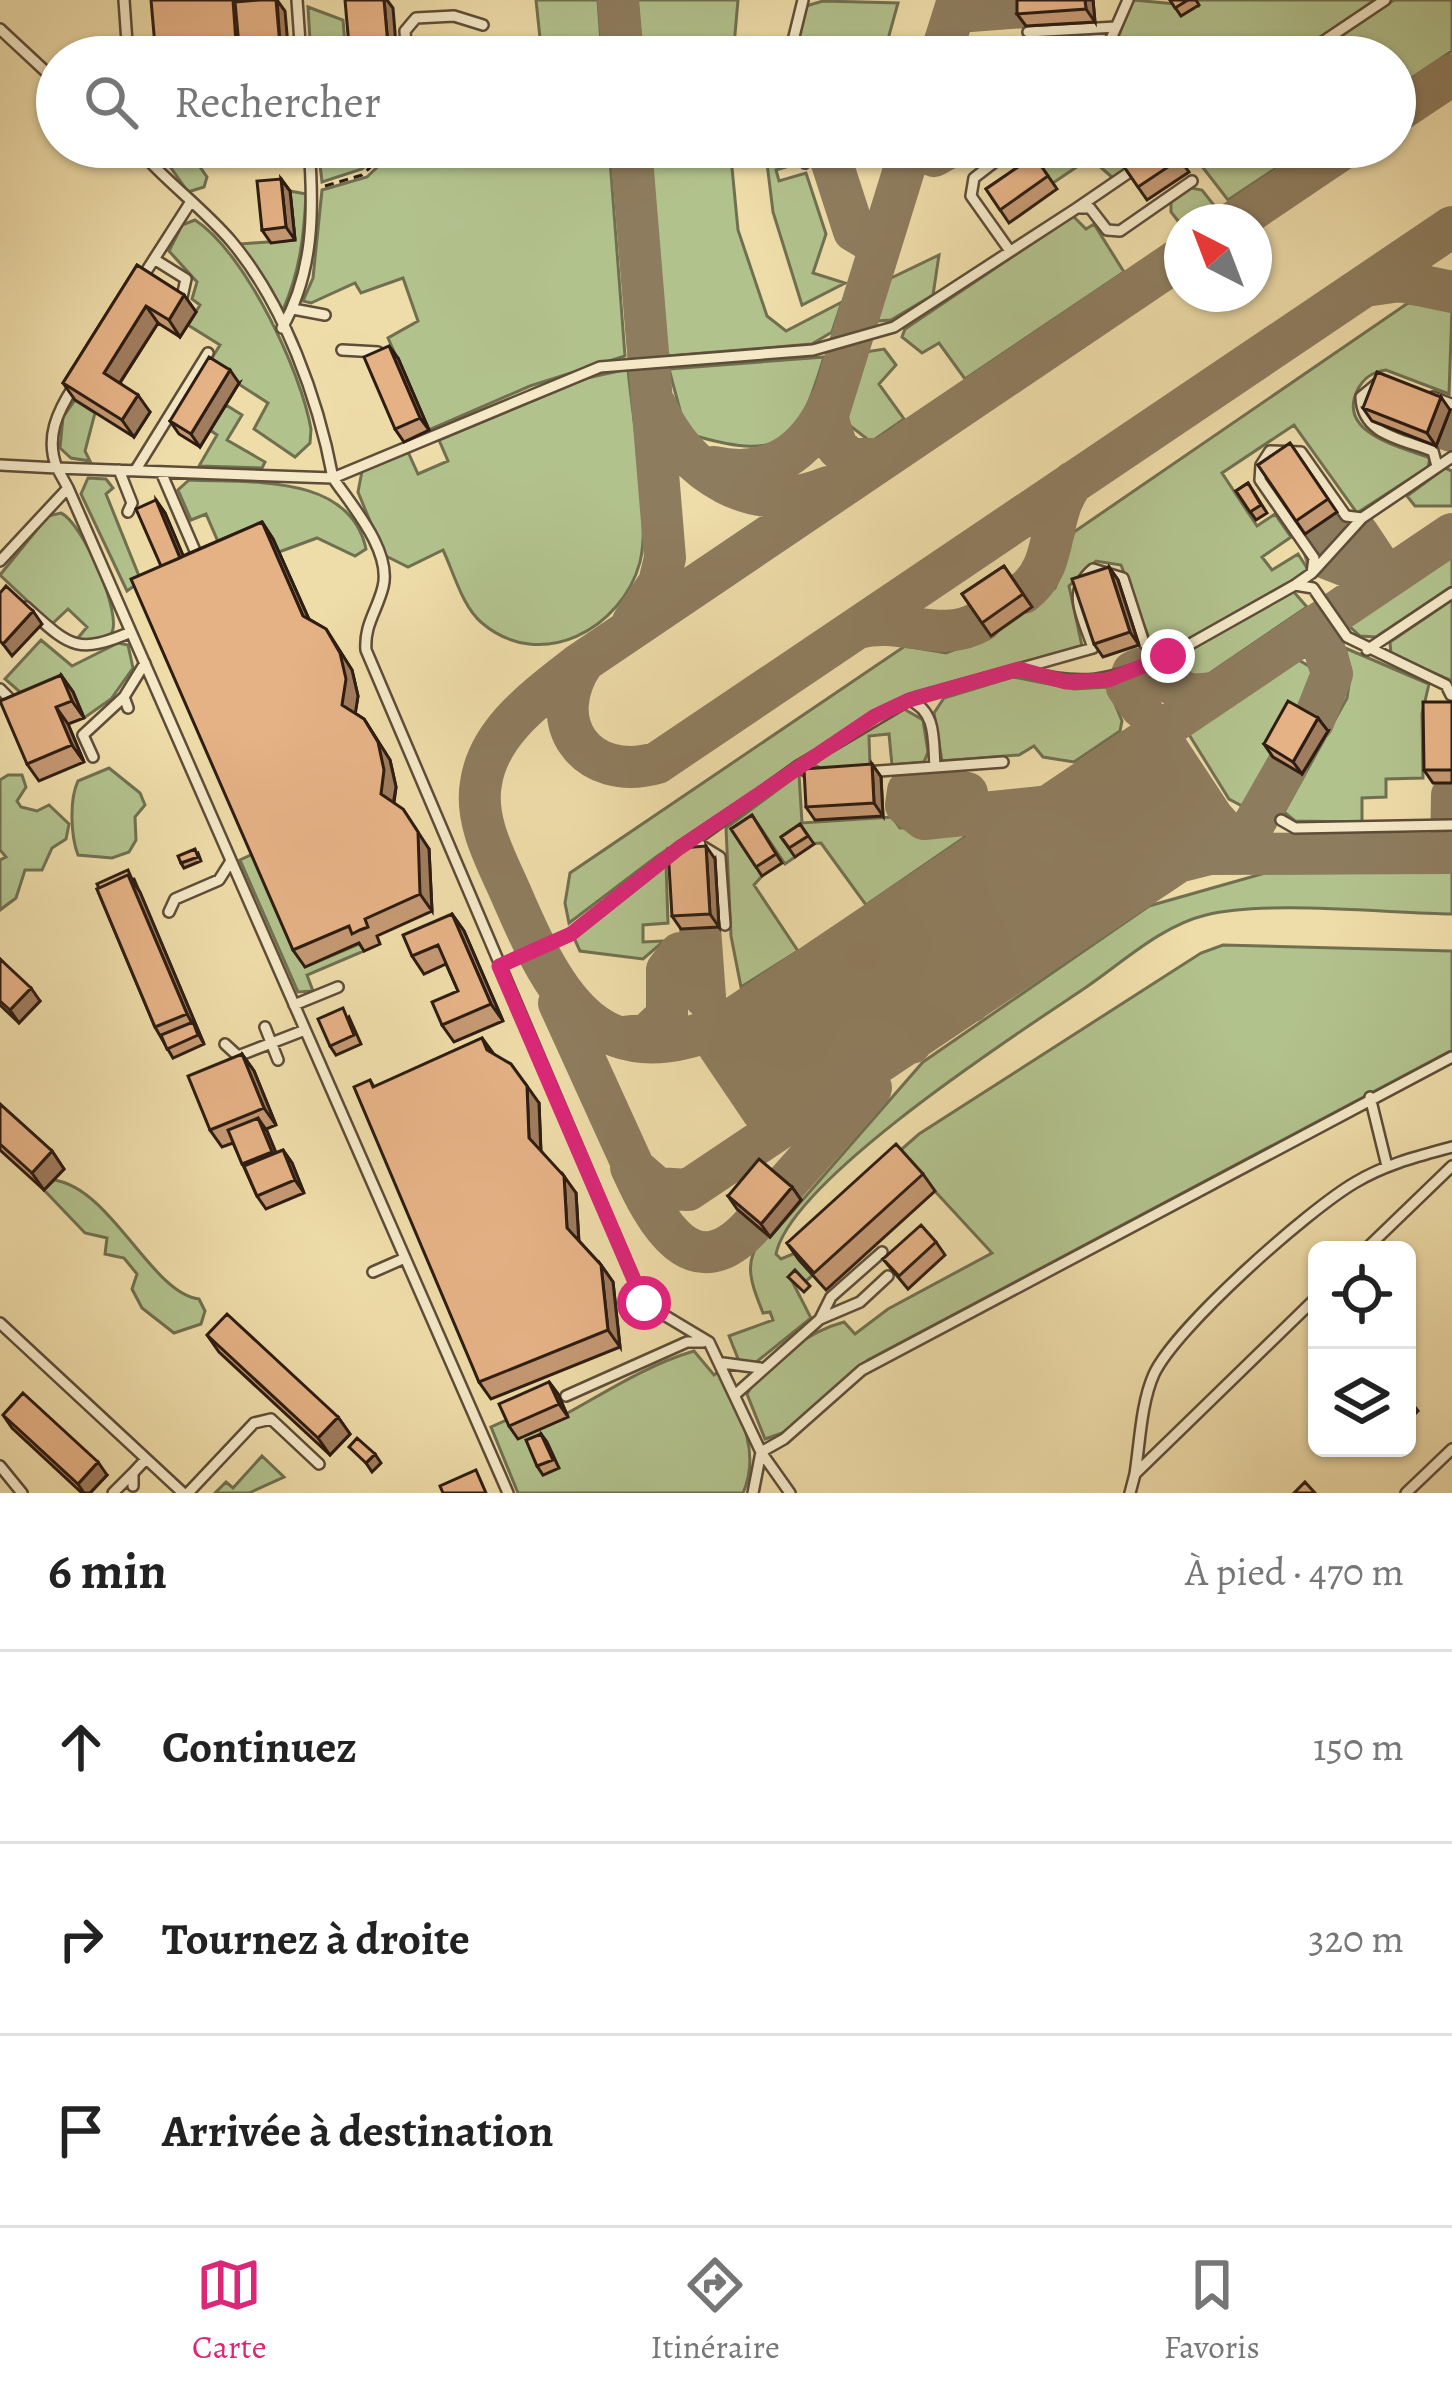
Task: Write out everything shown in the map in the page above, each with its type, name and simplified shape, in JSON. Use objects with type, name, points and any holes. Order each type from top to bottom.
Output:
[{"type":"lane","points":[[124,0],[127,36]]},
{"type":"lane","points":[[297,0],[300,36]]},
{"type":"lane","points":[[794,36],[802,0]]},
{"type":"lane","points":[[1112,0],[1118,22]]},
{"type":"lane","points":[[1112,36],[1128,0]]},
{"type":"lane","points":[[1331,36],[1385,0]]},
{"type":"lane","points":[[405,36],[416,18],[454,16],[482,26]]},
{"type":"lane","points":[[1028,32],[1118,22]]},
{"type":"lane","points":[[0,29],[36,62]]},
{"type":"lane","points":[[156,168],[231,241],[282,328],[322,421],[333,478],[384,567],[384,586],[364,633],[366,650],[644,1303],[709,1342],[737,1393],[760,1453],[790,1493]]},
{"type":"lane","points":[[282,328],[305,280],[310,168]]},
{"type":"lane","points":[[987,168],[974,178],[970,196],[1010,251]]},
{"type":"lane","points":[[0,465],[333,478],[600,367],[813,350],[894,327],[1136,168]]},
{"type":"lane","points":[[1077,208],[1090,208],[1107,230],[1120,231],[1192,181]]},
{"type":"lane","points":[[129,298],[190,203]]},
{"type":"lane","points":[[154,259],[185,279],[182,297]]},
{"type":"lane","points":[[293,309],[325,315]]},
{"type":"lane","points":[[342,350],[371,355],[386,349]]},
{"type":"lane","points":[[135,471],[208,353]]},
{"type":"lane","points":[[80,376],[57,414],[51,452],[57,468],[508,1493]]},
{"type":"lane","points":[[1388,380],[1361,397],[1361,413],[1370,426],[1433,451],[1437,466]]},
{"type":"lane","points":[[1430,396],[1451,404]]},
{"type":"lane","points":[[1241,493],[1260,480],[1270,452],[1301,452],[1346,516],[1362,518]]},
{"type":"lane","points":[[1019,669],[1066,682],[1108,680],[1168,656],[1295,585],[1362,518],[1452,457]]},
{"type":"lane","points":[[119,470],[132,503],[128,512]]},
{"type":"lane","points":[[161,472],[200,564]]},
{"type":"lane","points":[[1260,480],[1314,558],[1312,573]]},
{"type":"lane","points":[[0,561],[68,488]]},
{"type":"lane","points":[[499,966],[571,934],[679,848],[798,766],[909,700],[1094,648],[1076,594],[1093,569],[1123,578],[1144,643],[1155,654],[1168,656]]},
{"type":"lane","points":[[1295,585],[1313,588],[1348,638],[1446,686],[1451,695],[1435,701]]},
{"type":"lane","points":[[1367,650],[1452,593]]},
{"type":"lane","points":[[16,598],[67,643],[92,648],[131,632]]},
{"type":"lane","points":[[93,757],[86,727],[126,703],[145,663]]},
{"type":"lane","points":[[909,700],[930,715],[935,767]]},
{"type":"lane","points":[[852,772],[1003,762]]},
{"type":"lane","points":[[798,766],[811,775],[832,774]]},
{"type":"lane","points":[[1281,820],[1295,828],[1452,825]]},
{"type":"lane","points":[[694,841],[720,857],[725,925]]},
{"type":"lane","points":[[672,883],[671,860],[679,848]]},
{"type":"lane","points":[[209,895],[231,861]]},
{"type":"lane","points":[[169,912],[175,899],[215,882]]},
{"type":"lane","points":[[294,1005],[338,986]]},
{"type":"lane","points":[[265,1027],[278,1060]]},
{"type":"lane","points":[[226,1044],[238,1056],[305,1030]]},
{"type":"lane","points":[[753,1493],[760,1453],[862,1370],[1452,1057]]},
{"type":"lane","points":[[1370,1097],[1387,1166]]},
{"type":"lane","points":[[1130,1493],[1148,1388],[1173,1345],[1327,1201],[1387,1166],[1452,1147]]},
{"type":"lane","points":[[1374,1241],[1452,1166]]},
{"type":"lane","points":[[820,1319],[831,1297],[882,1252]]},
{"type":"lane","points":[[373,1272],[405,1258]]},
{"type":"lane","points":[[737,1393],[820,1319],[860,1302],[889,1276]]},
{"type":"lane","points":[[1135,1474],[1308,1306]]},
{"type":"lane","points":[[0,1323],[185,1493],[254,1423],[271,1419],[319,1464]]},
{"type":"lane","points":[[566,1396],[687,1342],[709,1342]]},
{"type":"lane","points":[[31,1373],[42,1362]]},
{"type":"lane","points":[[723,1363],[760,1368]]},
{"type":"lane","points":[[462,1428],[477,1421]]},
{"type":"lane","points":[[1406,1493],[1452,1449]]},
{"type":"lane","points":[[113,1493],[146,1459]]},
{"type":"lane","points":[[0,1466],[22,1493]]},
{"type":"lane","points":[[133,1473],[133,1486]]},
{"type":"path","points":[[311,189],[362,175],[370,168]]},
{"type":"green space","points":[[536,0],[598,0],[601,36],[540,36]]},
{"type":"green space","points":[[637,0],[738,0],[735,36],[640,36]]},
{"type":"green space","points":[[1133,0],[1198,6],[1196,0],[1375,0],[1322,36],[1118,36]]},
{"type":"green space","points":[[1394,0],[1452,0],[1452,51],[1416,75],[1416,36],[1341,36]]},
{"type":"green space","points":[[823,1],[898,3],[889,36],[799,36],[806,6]]},
{"type":"green space","points":[[308,7],[343,20],[344,36],[310,36]]},
{"type":"green space","points":[[171,168],[201,168],[207,177],[204,187],[188,192]]},
{"type":"green space","points":[[320,168],[363,168],[362,169],[322,182]]},
{"type":"green space","points":[[376,168],[611,168],[625,356],[530,386],[429,430],[388,338],[418,321],[403,278],[361,293],[355,283],[311,303],[303,301],[313,278],[322,190],[367,177]]},
{"type":"green space","points":[[652,168],[732,168],[738,230],[767,316],[786,331],[842,302],[832,332],[812,344],[667,356]]},
{"type":"green space","points":[[768,168],[783,168],[776,170],[779,181],[806,173],[826,234],[813,273],[845,283],[802,305],[773,212]]},
{"type":"green space","points":[[1021,168],[1075,168],[1053,183],[1043,169],[1029,179]]},
{"type":"green space","points":[[1102,168],[1128,168],[1113,178]]},
{"type":"green space","points":[[1203,168],[1276,168],[1228,200]]},
{"type":"green space","points":[[1191,188],[1202,190],[1213,204],[1171,204]]},
{"type":"green space","points":[[290,191],[306,194],[297,267],[283,310],[240,244],[295,240]]},
{"type":"green space","points":[[1073,216],[1086,229],[1094,224],[1124,272],[965,379],[939,343],[922,353],[902,337],[905,329]]},
{"type":"green space","points":[[195,220],[233,258],[251,285],[296,376],[311,429],[310,443],[295,457],[254,429],[268,403],[208,364],[220,345],[188,325],[200,305],[192,299],[197,282],[169,251],[182,225]]},
{"type":"green space","points":[[939,255],[933,295],[891,320],[876,321],[887,280]]},
{"type":"green space","points":[[1408,303],[1452,309],[1449,394],[1386,370],[1365,379],[1353,406],[1364,428],[1430,458],[1428,467],[1357,513],[1294,425],[1222,473],[1257,526],[1275,514],[1291,537],[1262,557],[1272,570],[1298,554],[1309,571],[1165,652],[1152,646],[1121,565],[1096,561],[1069,586],[1082,646],[915,692],[868,714],[656,857],[569,923],[565,903],[570,873],[905,646],[946,653],[991,636],[1055,588],[1074,532]]},
{"type":"green space","points":[[884,349],[896,365],[879,384],[904,419],[871,442],[849,425],[846,408],[865,352]]},
{"type":"green space","points":[[824,357],[796,425],[769,444],[750,446],[696,436],[681,414],[669,369]]},
{"type":"green space","points":[[628,369],[643,543],[630,586],[598,624],[553,643],[529,644],[505,637],[469,608],[443,550],[408,567],[384,555],[358,492],[362,471],[408,452],[418,474],[448,461],[439,440],[587,378]]},
{"type":"green space","points":[[75,400],[95,413],[85,451],[90,461],[71,458],[60,448],[63,417]]},
{"type":"green space","points":[[226,405],[242,415],[227,440],[265,462],[262,468],[199,466],[217,435],[210,430]]},
{"type":"green space","points":[[1445,468],[1452,471],[1452,506],[1415,506],[1407,496]]},
{"type":"green space","points":[[88,478],[106,479],[113,488],[106,494],[141,581],[127,591],[81,494]]},
{"type":"green space","points":[[189,480],[267,483],[319,495],[356,524],[366,549],[355,556],[317,538],[279,552],[226,560],[206,514],[191,520],[178,490]]},
{"type":"green space","points":[[61,513],[80,533],[112,609],[111,634],[91,643],[77,639],[87,627],[68,609],[52,624],[0,575],[48,516]]},
{"type":"green space","points":[[1452,556],[1452,586],[1376,637],[1360,636],[1349,626]]},
{"type":"green space","points":[[1293,591],[1307,607],[1210,673],[1194,680],[1173,660]]},
{"type":"green space","points":[[1452,600],[1452,681],[1391,654],[1390,642]]},
{"type":"green space","points":[[41,640],[72,666],[118,643],[128,645],[133,668],[111,699],[84,718],[73,692],[16,697],[20,692],[5,679]]},
{"type":"green space","points":[[1345,648],[1429,684],[1422,714],[1423,778],[1386,779],[1386,797],[1362,798],[1362,822],[1295,821],[1284,812],[1347,698],[1351,671]]},
{"type":"green space","points":[[1297,659],[1312,668],[1313,684],[1244,807],[1229,799],[1188,733]]},
{"type":"green space","points":[[1013,677],[1074,689],[1108,687],[1122,721],[1120,731],[1074,762],[1043,757],[1034,746],[1019,755],[942,761],[934,713],[944,698]]},
{"type":"green space","points":[[904,709],[923,720],[928,752],[924,762],[892,765],[889,734],[869,736],[870,766],[823,769],[812,764]]},
{"type":"green space","points":[[109,768],[140,793],[145,805],[135,817],[136,840],[129,852],[112,858],[78,855],[72,818],[75,789],[78,781]]},
{"type":"green space","points":[[799,774],[802,823],[892,817],[900,828],[956,826],[965,837],[866,905],[821,843],[788,845],[795,857],[785,864],[758,824],[738,838],[762,876],[754,885],[798,951],[741,987],[731,936],[726,828]]},
{"type":"green space","points":[[22,775],[26,787],[17,801],[21,807],[37,811],[49,805],[69,824],[66,839],[52,848],[42,870],[25,870],[16,898],[0,910],[0,860],[6,857],[0,850],[0,780]]},
{"type":"green space","points":[[255,853],[305,967],[361,943],[364,951],[307,975],[313,991],[298,992],[240,860]]},
{"type":"green space","points":[[666,864],[668,923],[643,925],[643,942],[664,941],[643,959],[580,951],[574,938]]},
{"type":"green space","points":[[1452,872],[1452,914],[1260,908],[1189,920],[1141,947],[960,1074],[862,1150],[791,1223],[776,1254],[781,1259],[793,1254],[831,1211],[919,1134],[1201,953],[1223,945],[1452,951],[1452,1050],[868,1360],[788,1431],[765,1439],[747,1394],[776,1360],[844,1322],[855,1334],[888,1309],[992,1253],[908,1162],[813,1275],[805,1282],[798,1275],[792,1281],[811,1318],[755,1363],[739,1361],[729,1336],[773,1320],[770,1312],[763,1313],[752,1281],[751,1262],[758,1243],[766,1233],[771,1236],[923,1062],[1149,906],[1265,873]]},
{"type":"green space","points":[[54,1180],[94,1201],[165,1279],[199,1299],[205,1311],[201,1324],[174,1333],[142,1308],[132,1289],[137,1274],[124,1258],[105,1254],[107,1238],[85,1233],[44,1190]]},
{"type":"green space","points":[[694,1351],[714,1375],[719,1371],[745,1430],[750,1461],[743,1493],[518,1493],[491,1427],[509,1419],[518,1438],[648,1369]]},
{"type":"green space","points":[[262,1456],[284,1477],[249,1493],[215,1493],[226,1482],[233,1488]]},
{"type":"building","points":[[151,0],[233,0],[236,36],[154,36]]},
{"type":"building","points":[[276,0],[279,36],[238,36],[235,2]]},
{"type":"building","points":[[345,0],[384,0],[387,36],[348,36]]},
{"type":"building","points":[[1017,0],[1085,0],[1086,9],[1017,14]]},
{"type":"building","points":[[1017,168],[1042,168],[1048,176],[1000,210],[986,189]]},
{"type":"building","points":[[1125,168],[1166,168],[1138,187]]},
{"type":"building","points":[[281,179],[286,227],[262,230],[257,181]]},
{"type":"building","points":[[137,265],[184,295],[169,320],[146,306],[104,373],[138,395],[122,420],[63,383]]},
{"type":"building","points":[[389,346],[420,418],[395,429],[364,357]]},
{"type":"building","points":[[209,357],[230,370],[191,434],[170,421]]},
{"type":"building","points":[[1377,372],[1441,397],[1427,433],[1363,408]]},
{"type":"building","points":[[1290,443],[1328,499],[1296,521],[1258,465]]},
{"type":"building","points":[[1248,483],[1261,505],[1250,512],[1236,491]]},
{"type":"building","points":[[156,500],[180,558],[161,566],[136,509]]},
{"type":"building","points":[[262,522],[303,616],[326,629],[340,653],[346,679],[342,705],[364,719],[378,742],[384,770],[381,794],[403,809],[418,832],[420,894],[365,919],[368,927],[352,934],[349,926],[293,950],[131,579]]},
{"type":"building","points":[[1004,566],[1023,594],[982,623],[962,594]]},
{"type":"building","points":[[1109,567],[1130,632],[1094,644],[1072,579]]},
{"type":"building","points":[[6,586],[33,611],[3,644],[0,593]]},
{"type":"building","points":[[61,675],[72,701],[56,707],[72,745],[27,764],[0,701]]},
{"type":"building","points":[[1288,701],[1318,718],[1293,762],[1264,744]]},
{"type":"building","points":[[1423,702],[1452,702],[1452,770],[1424,770]]},
{"type":"building","points":[[872,764],[874,803],[806,807],[804,769]]},
{"type":"building","points":[[752,815],[776,854],[756,867],[731,829]]},
{"type":"building","points":[[800,824],[808,836],[789,848],[781,837]]},
{"type":"building","points":[[706,846],[710,914],[672,916],[668,849]]},
{"type":"building","points":[[195,849],[198,857],[181,863],[178,856]]},
{"type":"building","points":[[128,870],[134,884],[128,875],[99,888],[97,884]]},
{"type":"building","points":[[128,875],[187,1014],[155,1027],[97,889]]},
{"type":"building","points":[[452,914],[491,1004],[442,1025],[432,1002],[458,991],[438,945],[412,956],[403,935]]},
{"type":"building","points":[[0,959],[31,988],[10,1010],[0,1001]]},
{"type":"building","points":[[343,1008],[354,1035],[330,1046],[318,1019]]},
{"type":"building","points":[[193,1022],[198,1035],[167,1049],[161,1035]]},
{"type":"building","points":[[482,1038],[487,1050],[511,1064],[527,1086],[529,1138],[564,1176],[567,1228],[601,1265],[608,1330],[479,1382],[354,1087],[370,1080],[373,1087]]},
{"type":"building","points":[[242,1054],[264,1108],[210,1130],[188,1076]]},
{"type":"building","points":[[0,1104],[52,1151],[32,1173],[0,1144]]},
{"type":"building","points":[[258,1118],[272,1152],[242,1164],[228,1130]]},
{"type":"building","points":[[896,1144],[923,1174],[814,1273],[787,1243]]},
{"type":"building","points":[[283,1150],[295,1180],[257,1196],[244,1166]]},
{"type":"building","points":[[759,1159],[792,1187],[761,1224],[728,1196]]},
{"type":"building","points":[[921,1225],[936,1242],[899,1276],[883,1259]]},
{"type":"building","points":[[795,1270],[810,1286],[804,1292],[788,1277]]},
{"type":"building","points":[[227,1314],[338,1417],[318,1438],[207,1335]]},
{"type":"building","points":[[549,1382],[559,1404],[509,1426],[499,1404]]},
{"type":"building","points":[[23,1393],[98,1462],[78,1484],[3,1415]]},
{"type":"building","points":[[541,1434],[553,1460],[537,1466],[526,1440]]},
{"type":"building","points":[[357,1438],[375,1454],[366,1463],[349,1447]]},
{"type":"building","points":[[476,1470],[486,1493],[443,1493],[440,1486]]},
{"type":"building","points":[[1305,1482],[1315,1493],[1294,1493]]},
{"type":"taxiway","points":[[618,0],[621,36]]},
{"type":"taxiway","points":[[947,36],[958,0]]},
{"type":"taxiway","points":[[961,0],[970,11],[1025,7]]},
{"type":"taxiway","points":[[1416,99],[1452,75]]},
{"type":"taxiway","points":[[633,168],[665,558],[659,583],[633,622]]},
{"type":"taxiway","points":[[834,168],[854,231],[871,241],[886,227]]},
{"type":"taxiway","points":[[882,459],[850,459],[837,447],[827,418],[904,168]]},
{"type":"taxiway","points":[[1261,204],[1314,168]]},
{"type":"taxiway","points":[[584,661],[568,705],[578,742],[592,756],[610,764],[657,763],[1452,227]]},
{"type":"taxiway","points":[[1164,269],[578,665],[505,731],[481,783],[484,827],[546,967],[588,1020],[614,1035],[645,1042],[681,1039],[725,1024],[1452,534]]},
{"type":"taxiway","points":[[1365,286],[1400,281],[1452,292]]},
{"type":"taxiway","points":[[714,467],[752,469],[784,458],[810,436],[830,403]]},
{"type":"taxiway","points":[[656,406],[685,451],[726,483],[775,497],[828,487]]},
{"type":"taxiway","points":[[1443,428],[1452,431]]},
{"type":"taxiway","points":[[1023,593],[1043,568],[1059,510],[1073,482]]},
{"type":"taxiway","points":[[1354,569],[1326,558],[1322,544],[1333,533],[1358,534],[1380,567],[1371,588]]},
{"type":"taxiway","points":[[1313,722],[1332,674],[1320,635],[1328,618]]},
{"type":"taxiway","points":[[858,628],[890,625],[951,631],[981,621]]},
{"type":"taxiway","points":[[1141,707],[1127,687],[1133,672],[1142,668],[1156,670],[1188,695],[1216,693]]},
{"type":"taxiway","points":[[1213,818],[1166,747],[1155,740],[1142,743],[1134,754],[1136,766],[1194,845],[1213,838],[1213,818],[1230,837],[1250,831],[1287,766]]},
{"type":"taxiway","points":[[1124,760],[1107,768],[1107,778],[1129,824],[1162,861],[1171,865],[1186,851]]},
{"type":"taxiway","points":[[1088,781],[1078,788],[1078,798],[1110,859],[1142,884],[1157,870]]},
{"type":"taxiway","points":[[967,793],[920,783],[908,791],[906,805],[924,819],[1042,807]]},
{"type":"taxiway","points":[[1451,853],[1452,795]]},
{"type":"taxiway","points":[[1070,802],[1059,801],[1048,808],[1047,826],[1099,902],[1112,905],[1127,891]]},
{"type":"taxiway","points":[[1029,821],[1018,828],[1018,838],[1050,899],[1082,925],[1097,911]]},
{"type":"taxiway","points":[[1011,842],[993,843],[987,866],[1040,942],[1053,945],[1068,931]]},
{"type":"taxiway","points":[[559,1003],[634,1168],[657,1188],[688,1190],[1178,862],[1210,854],[1452,853]]},
{"type":"taxiway","points":[[969,861],[959,868],[963,892],[992,939],[1023,965],[1038,951]]},
{"type":"taxiway","points":[[952,882],[940,881],[929,888],[927,907],[980,982],[993,985],[1008,972]]},
{"type":"taxiway","points":[[922,902],[910,901],[899,908],[898,926],[950,1003],[970,1002],[978,991]]},
{"type":"taxiway","points":[[880,921],[869,928],[869,938],[902,999],[933,1025],[949,1012]]},
{"type":"taxiway","points":[[623,1037],[648,1034],[667,1016],[667,970],[680,953],[700,962],[705,997],[700,928]]},
{"type":"taxiway","points":[[862,943],[850,941],[839,948],[838,967],[890,1043],[911,1043],[919,1032]]},
{"type":"taxiway","points":[[832,963],[820,961],[810,968],[808,987],[861,1063],[874,1066],[889,1053]]},
{"type":"taxiway","points":[[791,981],[779,989],[779,999],[812,1060],[843,1086],[858,1073]]},
{"type":"taxiway","points":[[772,1003],[760,1001],[750,1009],[749,1027],[801,1103],[821,1103],[830,1093]]},
{"type":"taxiway","points":[[743,1023],[725,1024],[719,1047],[771,1124],[785,1126],[800,1113]]},
{"type":"taxiway","points":[[784,1186],[871,1088]]},
{"type":"taxiway","points":[[631,1167],[664,1227],[695,1250],[712,1252],[732,1243],[754,1223]]},
{"type":"route","points":[[644,1303],[499,966],[571,934],[679,848],[875,716],[909,700],[1019,669],[1066,682],[1108,680],[1168,656]]}]
